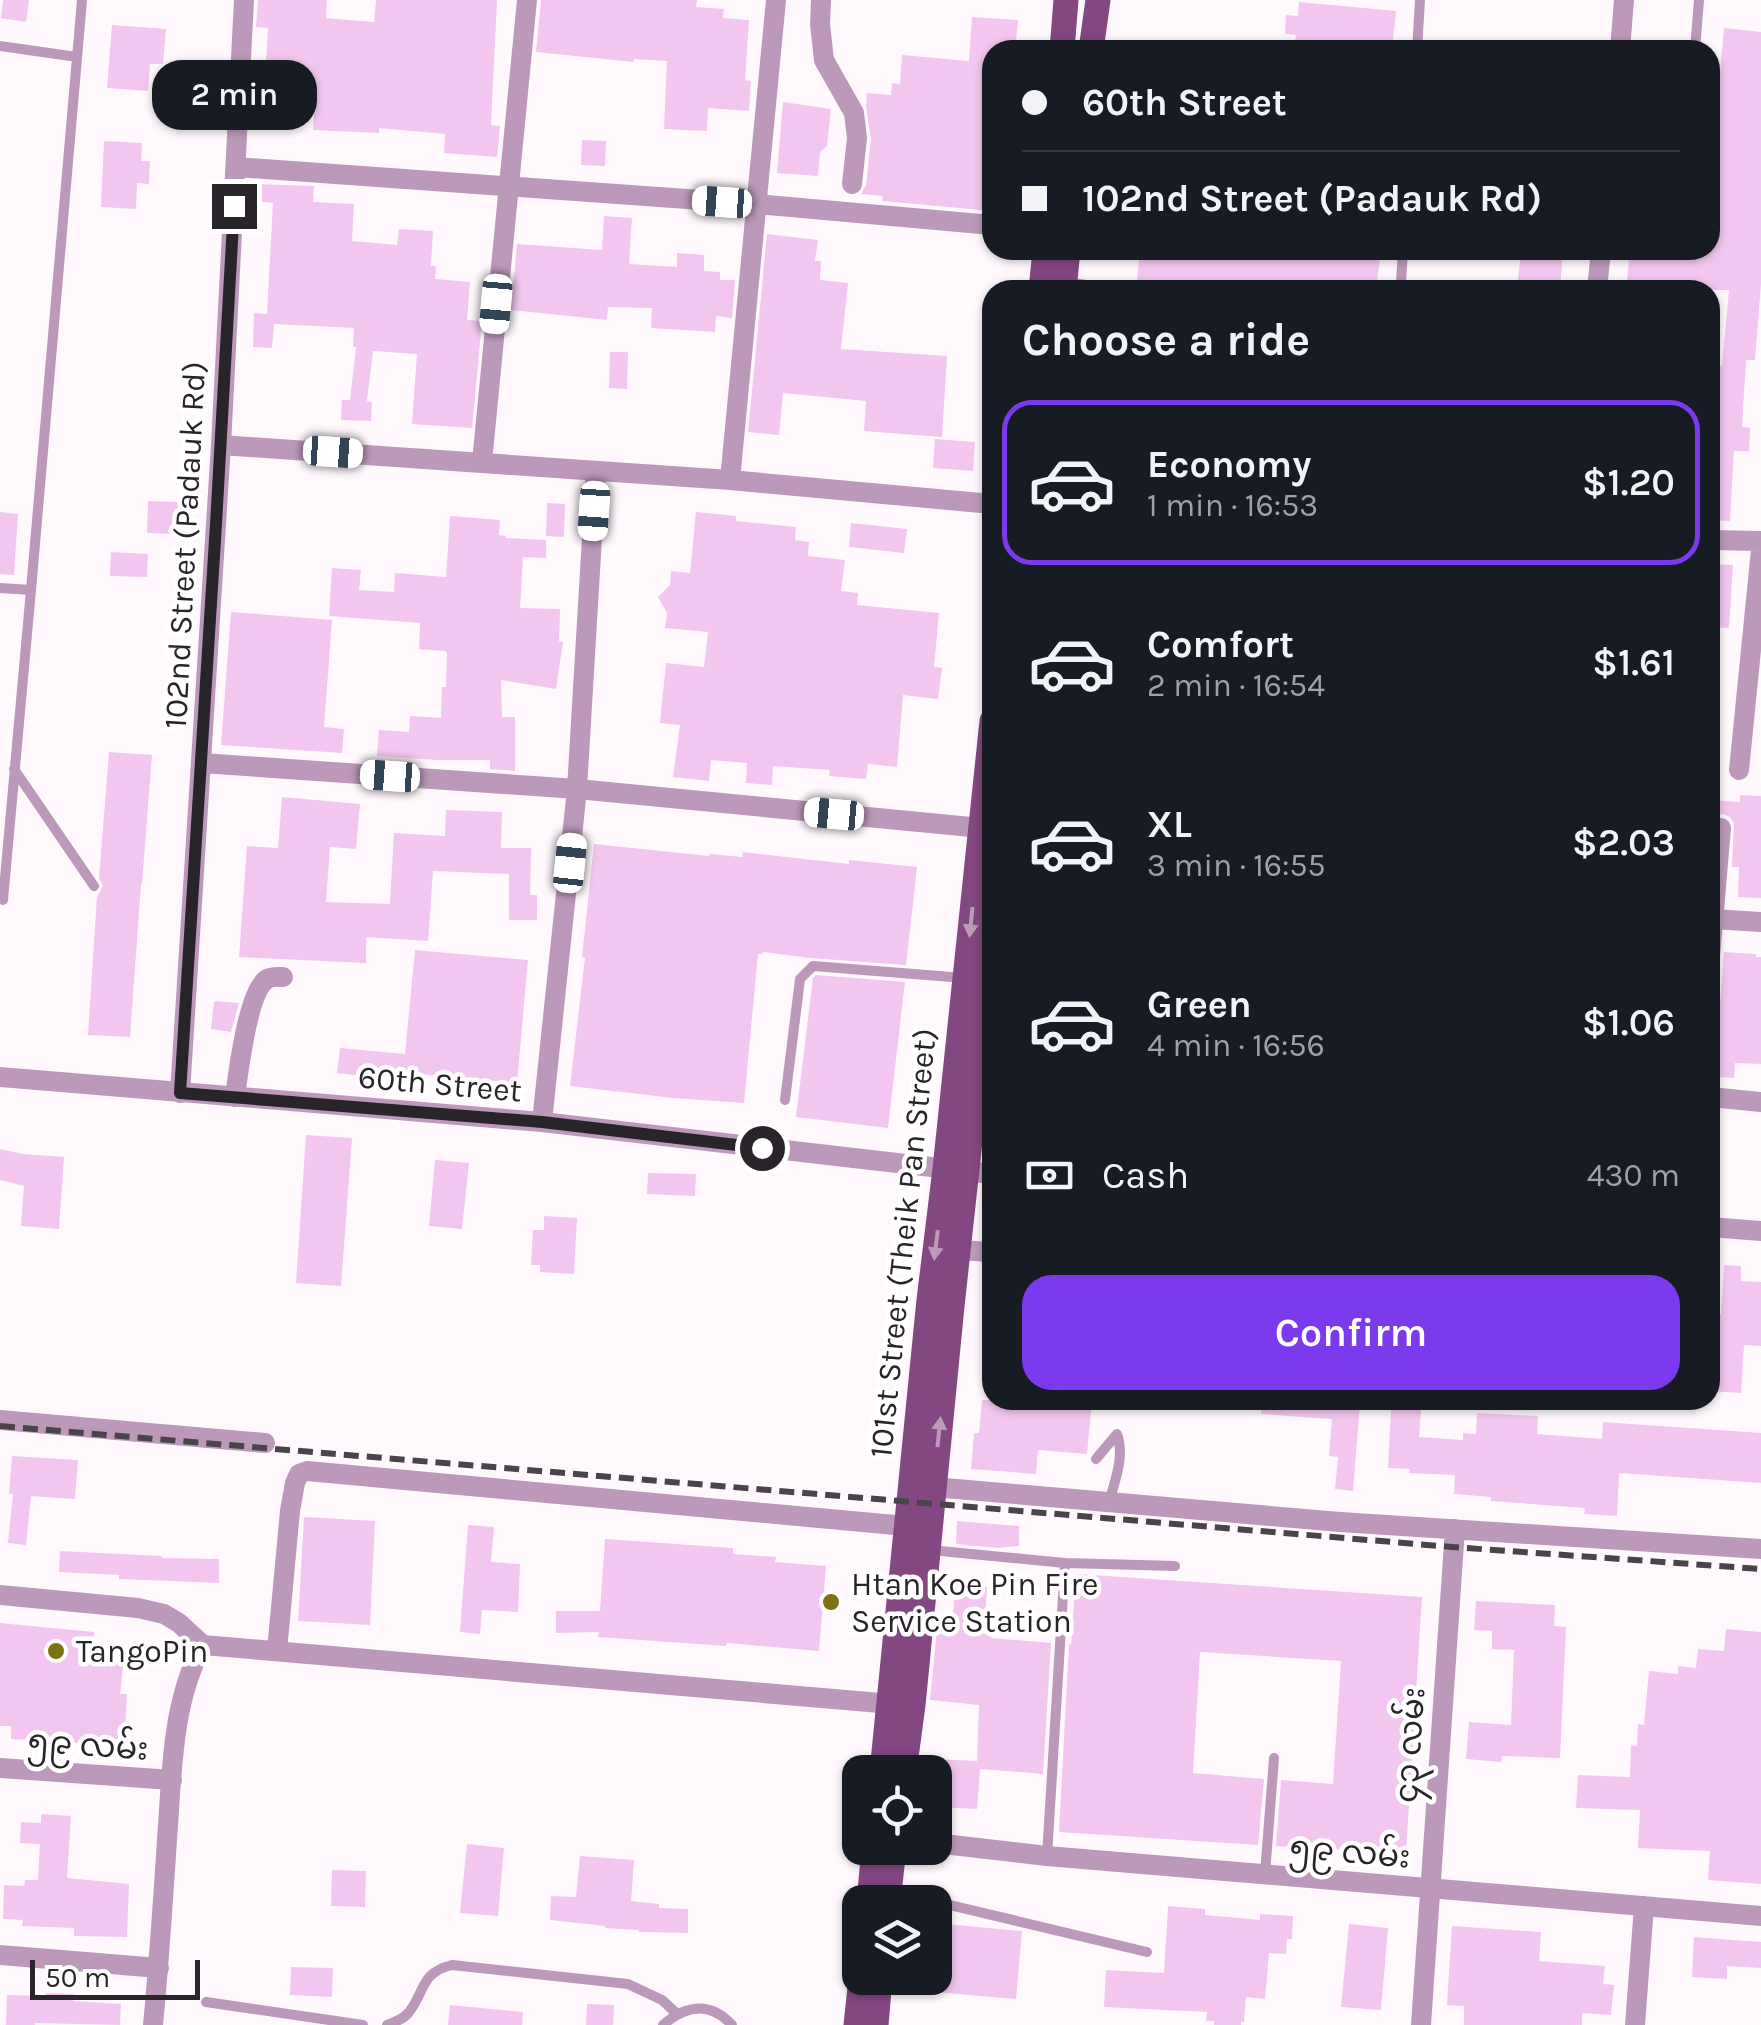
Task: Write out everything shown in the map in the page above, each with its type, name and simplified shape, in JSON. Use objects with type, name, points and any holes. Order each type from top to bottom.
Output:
[{"type":"main road","points":[[1063,40],[1066,0]]},
{"type":"main road","points":[[1092,40],[1098,0]]},
{"type":"main road","name":"101st Street (Theik Pan Street)","points":[[940,1303],[958,1250],[968,1172],[982,903]]},
{"type":"main road","name":"101st Street (Theik Pan Street)","points":[[977,978],[982,965]]},
{"type":"main road","name":"101st Street (Theik Pan Street)","points":[[887,1755],[901,1705],[929,1550],[933,1384],[940,1303],[968,1172]]},
{"type":"main road","name":"101st Street (Theik Pan Street)","points":[[903,1755],[906,1526],[933,1384]]},
{"type":"main road","points":[[856,2025],[859,1995]]},
{"type":"main road","points":[[876,2025],[879,1995]]},
{"type":"street","name":"102nd Street (Padauk Rd)","points":[[180,1093],[244,0]]},
{"type":"street","points":[[482,462],[527,0]]},
{"type":"street","points":[[730,480],[776,0]]},
{"type":"street","points":[[822,0],[824,60],[854,113],[857,138],[852,184]]},
{"type":"street","points":[[1621,40],[1624,0]]},
{"type":"street","points":[[236,167],[982,224]]},
{"type":"street","points":[[221,444],[730,480],[982,503]]},
{"type":"street","points":[[542,1122],[577,789],[596,471]]},
{"type":"street","points":[[1720,540],[1761,541]]},
{"type":"street","points":[[1739,770],[1761,550]]},
{"type":"street","points":[[202,763],[577,789],[982,828]]},
{"type":"street","points":[[1720,839],[1721,828]]},
{"type":"street","points":[[1720,919],[1761,922]]},
{"type":"street","points":[[235,1097],[246,1030],[257,996],[264,981],[283,977]]},
{"type":"street","name":"60th Street","points":[[0,1077],[542,1122],[968,1172]]},
{"type":"street","points":[[1720,1099],[1761,1102]]},
{"type":"street","points":[[1720,1228],[1761,1231]]},
{"type":"street","points":[[958,1250],[982,1251]]},
{"type":"street","points":[[0,1420],[265,1443]]},
{"type":"street","points":[[277,1651],[290,1511],[295,1482],[299,1474],[307,1471],[906,1526]]},
{"type":"street","points":[[933,1487],[1108,1504],[1761,1549]]},
{"type":"street","name":"၄၃ လမ်း","points":[[1421,2025],[1455,1529]]},
{"type":"street","points":[[0,1595],[164,1614],[203,1644],[901,1705]]},
{"type":"street","points":[[153,2025],[182,1693],[203,1644]]},
{"type":"street","name":"၅၉ လမ်း","points":[[0,1768],[172,1780]]},
{"type":"street","name":"၅၉ လမ်း","points":[[952,1845],[1761,1916]]},
{"type":"street","points":[[1635,2025],[1644,1906]]},
{"type":"street","points":[[0,1954],[159,1968]]},
{"type":"lane","points":[[3,900],[82,0]]},
{"type":"lane","points":[[1417,40],[1420,0]]},
{"type":"lane","points":[[1696,40],[1700,0]]},
{"type":"lane","points":[[0,46],[76,57]]},
{"type":"lane","points":[[0,588],[31,590]]},
{"type":"lane","points":[[14,768],[94,886]]},
{"type":"lane","points":[[785,1100],[800,978],[813,966],[977,978]]},
{"type":"lane","points":[[1096,1459],[1117,1434],[1120,1462],[1108,1504]]},
{"type":"lane","points":[[929,1550],[1065,1563],[1175,1566]]},
{"type":"lane","points":[[1047,1856],[1065,1563]]},
{"type":"lane","points":[[1265,1875],[1274,1758]]},
{"type":"lane","points":[[952,1912],[1148,1952]]},
{"type":"lane","points":[[387,2025],[407,2016],[428,1976],[452,1965],[628,1984],[662,2000],[676,2013]]},
{"type":"lane","points":[[206,2002],[363,2025]]},
{"type":"lane","points":[[663,2025],[676,2013],[693,2008],[710,2010],[732,2025]]},
{"type":"building","points":[[3,0],[29,0],[26,22],[1,18]]},
{"type":"building","points":[[258,0],[327,0],[326,18],[374,22],[376,0],[497,0],[491,125],[500,126],[497,157],[444,153],[445,134],[379,128],[379,133],[313,130],[314,114],[294,113],[295,91],[285,91],[287,62],[266,60],[268,28],[256,27]]},
{"type":"building","points":[[541,0],[697,0],[696,7],[724,9],[723,18],[749,20],[745,80],[751,81],[749,111],[708,108],[707,131],[664,129],[667,61],[634,62],[536,52]]},
{"type":"building","points":[[1299,2],[1396,11],[1393,40],[1295,40],[1296,35],[1285,34],[1286,15],[1298,16]]},
{"type":"building","points":[[972,17],[1018,20],[1016,40],[982,40],[982,210],[882,201],[883,196],[861,194],[866,185],[871,139],[867,93],[891,95],[892,83],[900,84],[902,55],[969,61]]},
{"type":"building","points":[[112,25],[166,29],[163,64],[150,64],[148,91],[107,88]]},
{"type":"building","points":[[1724,28],[1761,32],[1761,284],[1755,360],[1746,360],[1742,427],[1750,428],[1749,451],[1734,451],[1730,521],[1720,520],[1720,366],[1729,290],[1720,290],[1720,280],[1627,280],[1629,260],[1720,260],[1720,73]]},
{"type":"building","points":[[783,102],[831,109],[827,146],[820,152],[818,176],[777,173]]},
{"type":"building","points":[[582,140],[606,141],[605,166],[581,165]]},
{"type":"building","points":[[104,141],[142,143],[141,161],[150,161],[149,184],[137,183],[136,209],[101,207]]},
{"type":"building","points":[[254,184],[314,186],[313,202],[354,204],[352,241],[397,245],[399,229],[433,231],[431,266],[436,266],[435,279],[470,282],[467,320],[482,321],[472,428],[412,424],[417,354],[373,351],[367,401],[372,402],[371,421],[341,420],[342,400],[350,400],[356,347],[354,328],[274,324],[272,348],[253,347],[254,313],[267,314],[273,203],[253,201]]},
{"type":"building","points":[[604,216],[632,218],[629,264],[677,267],[677,253],[704,255],[704,271],[720,272],[720,280],[735,280],[732,318],[716,316],[715,332],[651,328],[652,308],[608,307],[607,320],[511,310],[517,244],[602,250]]},
{"type":"building","points":[[767,234],[818,240],[815,261],[821,261],[820,280],[848,283],[841,349],[947,356],[942,437],[864,431],[866,401],[783,393],[779,435],[748,432]]},
{"type":"building","points":[[1139,260],[1380,260],[1377,280],[1137,280]]},
{"type":"building","points":[[1520,260],[1562,260],[1561,280],[1518,280]]},
{"type":"building","points":[[610,352],[628,352],[627,389],[609,388]]},
{"type":"building","points":[[935,439],[975,442],[973,471],[933,468]]},
{"type":"building","points":[[148,501],[178,502],[176,534],[147,533]]},
{"type":"building","points":[[547,503],[565,504],[564,537],[546,536]]},
{"type":"building","points":[[0,512],[18,514],[14,575],[0,574]]},
{"type":"building","points":[[696,512],[796,527],[795,540],[809,542],[808,556],[845,560],[841,591],[858,593],[857,605],[939,613],[934,667],[942,668],[938,699],[903,695],[897,767],[868,764],[866,779],[829,776],[830,770],[773,766],[772,785],[746,783],[747,763],[711,760],[709,781],[673,777],[680,725],[660,723],[666,663],[704,667],[708,632],[665,628],[667,613],[658,597],[670,585],[671,571],[690,573]]},
{"type":"building","points":[[450,516],[500,520],[499,535],[546,540],[546,558],[523,557],[520,608],[560,609],[559,641],[563,642],[556,689],[501,680],[502,717],[515,717],[515,771],[490,769],[490,760],[377,756],[379,730],[409,732],[410,716],[441,718],[447,653],[419,649],[420,623],[329,616],[332,568],[361,570],[359,590],[394,592],[395,573],[446,577]]},
{"type":"building","points":[[851,523],[907,529],[904,553],[849,547]]},
{"type":"building","points":[[111,552],[148,554],[147,577],[110,576]]},
{"type":"building","points":[[1720,564],[1733,565],[1729,628],[1720,628]]},
{"type":"building","points":[[231,612],[332,620],[324,727],[344,729],[342,753],[221,745]]},
{"type":"building","points":[[109,752],[152,755],[130,1037],[88,1035],[97,897],[103,886],[99,878]]},
{"type":"building","points":[[1740,795],[1761,796],[1761,898],[1738,897],[1739,867],[1732,867],[1734,823],[1730,817],[1720,814],[1720,801],[1740,802]]},
{"type":"building","points":[[282,797],[360,804],[356,849],[330,847],[326,902],[390,904],[394,833],[445,836],[446,810],[502,812],[501,848],[531,848],[530,895],[537,895],[537,920],[509,920],[509,874],[433,871],[428,941],[366,937],[366,963],[239,957],[247,846],[278,848]]},
{"type":"building","points":[[594,844],[709,856],[742,857],[743,852],[917,867],[906,965],[758,954],[744,1103],[570,1086]]},
{"type":"building","points":[[415,950],[528,960],[517,1083],[374,1070],[373,1077],[337,1073],[340,1048],[405,1054]]},
{"type":"building","points":[[1724,952],[1761,957],[1761,1064],[1735,1063],[1734,1078],[1720,1077]]},
{"type":"building","points":[[816,975],[905,982],[888,1128],[796,1117]]},
{"type":"building","points":[[214,1001],[239,1003],[231,1032],[211,1029]]},
{"type":"building","points":[[306,1135],[352,1138],[341,1286],[296,1283]]},
{"type":"building","points":[[0,1149],[64,1157],[59,1229],[21,1226],[24,1186],[0,1180]]},
{"type":"building","points":[[435,1160],[469,1163],[462,1229],[429,1226]]},
{"type":"building","points":[[648,1173],[696,1174],[695,1196],[647,1194]]},
{"type":"building","points":[[544,1216],[577,1218],[574,1274],[540,1272],[540,1265],[531,1265],[533,1230],[544,1230]]},
{"type":"building","points":[[1724,1265],[1741,1266],[1741,1281],[1761,1282],[1761,1346],[1744,1345],[1741,1393],[1720,1392]]},
{"type":"building","points":[[982,1400],[982,1410],[1091,1410],[1087,1454],[1038,1450],[1036,1474],[971,1469],[974,1433],[979,1433]]},
{"type":"building","points":[[1261,1410],[1360,1410],[1353,1491],[1335,1489],[1338,1457],[1329,1456],[1332,1419],[1261,1414]]},
{"type":"building","points":[[1391,1410],[1421,1410],[1419,1437],[1463,1440],[1463,1433],[1476,1434],[1477,1413],[1538,1416],[1537,1434],[1602,1439],[1603,1422],[1761,1433],[1761,1483],[1619,1473],[1617,1516],[1584,1514],[1585,1508],[1491,1501],[1491,1497],[1454,1494],[1455,1475],[1388,1468]]},
{"type":"building","points":[[12,1456],[78,1460],[75,1499],[31,1496],[26,1545],[8,1543]]},
{"type":"building","points":[[304,1517],[375,1521],[370,1625],[298,1621]]},
{"type":"building","points":[[957,1521],[1019,1526],[1019,1546],[956,1544]]},
{"type":"building","points":[[468,1525],[494,1527],[491,1562],[520,1564],[518,1612],[482,1610],[480,1634],[460,1632]]},
{"type":"building","points":[[605,1539],[733,1548],[733,1554],[826,1566],[819,1651],[598,1637],[599,1632],[556,1633],[556,1611],[600,1611]]},
{"type":"building","points":[[60,1551],[219,1559],[219,1583],[59,1572]]},
{"type":"building","points":[[1076,1574],[1422,1597],[1406,1854],[1276,1846],[1281,1780],[1333,1784],[1341,1661],[1200,1652],[1193,1773],[1264,1779],[1258,1845],[1059,1832]]},
{"type":"building","points":[[959,1585],[987,1587],[984,1634],[992,1634],[991,1638],[1051,1643],[1043,1774],[980,1769],[977,1809],[952,1808],[952,1760],[977,1761],[979,1705],[930,1700],[937,1629],[952,1630],[954,1600],[959,1600]]},
{"type":"building","points":[[1476,1601],[1555,1605],[1554,1626],[1566,1627],[1560,1758],[1502,1756],[1501,1762],[1466,1759],[1469,1722],[1511,1725],[1514,1650],[1492,1649],[1492,1631],[1474,1630]]},
{"type":"building","points":[[0,1623],[94,1632],[92,1656],[124,1659],[120,1694],[127,1694],[124,1746],[11,1739],[11,1726],[0,1726]]},
{"type":"building","points":[[1726,1629],[1761,1632],[1761,1884],[1708,1880],[1710,1851],[1638,1848],[1640,1810],[1576,1808],[1578,1775],[1630,1777],[1631,1745],[1637,1746],[1638,1724],[1644,1725],[1649,1671],[1678,1674],[1678,1666],[1696,1668],[1698,1649],[1724,1651]]},
{"type":"building","points":[[41,1814],[71,1816],[67,1878],[129,1884],[127,1937],[74,1936],[74,1928],[22,1926],[23,1920],[3,1919],[4,1885],[24,1886],[25,1880],[38,1880],[40,1844],[20,1843],[21,1822],[41,1823]]},
{"type":"building","points":[[467,1844],[504,1848],[498,1916],[460,1913]]},
{"type":"building","points":[[580,1856],[634,1860],[631,1901],[659,1904],[659,1908],[688,1909],[688,1933],[639,1932],[550,1920],[551,1896],[576,1897]]},
{"type":"building","points":[[332,1870],[366,1871],[365,1907],[331,1906]]},
{"type":"building","points":[[1168,1906],[1205,1909],[1205,1915],[1260,1920],[1260,1914],[1293,1916],[1292,1939],[1287,1939],[1286,1954],[1269,1953],[1265,1999],[1246,1997],[1241,2025],[1214,2025],[1214,2021],[1206,2021],[1207,2012],[1104,2007],[1106,1970],[1164,1973]]},
{"type":"building","points":[[1349,1924],[1388,1928],[1381,2010],[1341,2007]]},
{"type":"building","points":[[952,1925],[1022,1931],[1016,1999],[952,1993]]},
{"type":"building","points":[[1452,1926],[1541,1932],[1539,1961],[1605,1966],[1603,1984],[1614,1985],[1611,2015],[1582,2013],[1582,2025],[1464,2025],[1464,2006],[1447,2005]]},
{"type":"building","points":[[1694,1937],[1761,1942],[1761,1968],[1727,1966],[1727,1979],[1692,1977]]},
{"type":"building","points":[[291,1967],[333,1968],[332,1997],[290,1995]]},
{"type":"building","points":[[74,1994],[73,2001],[121,2004],[120,2025],[6,2025],[7,1995]]},
{"type":"building","points":[[587,2004],[614,2005],[613,2025],[586,2025]]},
{"type":"building","points":[[450,2005],[523,2012],[522,2025],[448,2025]]},
{"type":"railway","points":[[0,1426],[1452,1547],[1761,1569]]},
{"type":"place","name":"Htan Koe Pin Fire Service Station","points":[[831,1602]]},
{"type":"place","name":"TangoPin","points":[[56,1651]]},
{"type":"route","points":[[234,206],[180,1093],[542,1122],[762,1148]]}]
